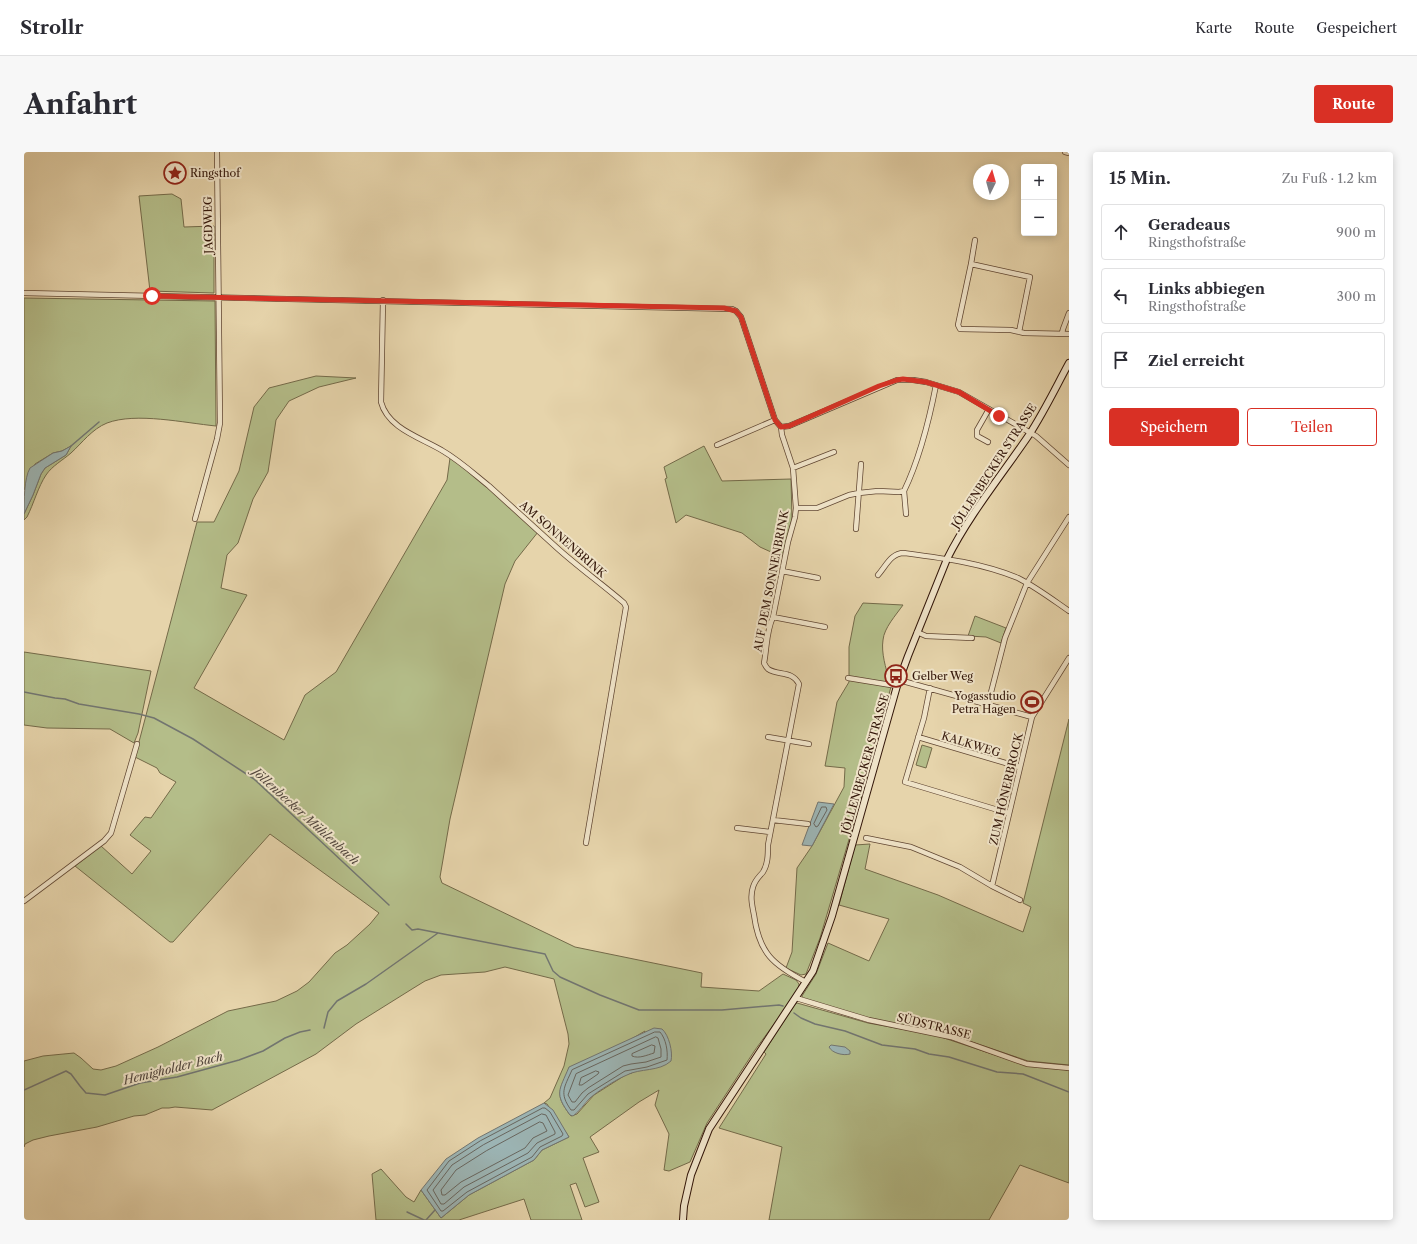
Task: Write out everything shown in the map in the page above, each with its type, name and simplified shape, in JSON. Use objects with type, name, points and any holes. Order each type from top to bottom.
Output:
[{"type":"main road","name":"JÖLLENBECKER STRASSE","points":[[683,1220],[684,1206],[691,1175],[709,1129],[813,971],[832,916],[897,686],[947,559],[987,494],[1030,433],[1069,363]]},
{"type":"street","name":"JAGDWEG","points":[[195,519],[220,423],[217,152]]},
{"type":"street","points":[[1064,152],[1069,153]]},
{"type":"street","points":[[975,240],[958,325],[960,329],[1011,330],[1018,332],[1069,334]]},
{"type":"street","points":[[970,264],[1030,277],[1018,332]]},
{"type":"street","points":[[24,293],[732,309],[741,317],[775,420],[781,427],[789,426],[897,380],[913,380],[959,392],[1030,433],[1042,441],[1069,465]]},
{"type":"street","name":"AM SONNENBRINK","points":[[383,300],[381,402],[382,408],[388,418],[463,464],[549,540],[624,603],[626,607],[586,843]]},
{"type":"street","points":[[1062,334],[1069,313]]},
{"type":"street","points":[[906,514],[904,491],[910,480],[928,426],[936,385]]},
{"type":"street","points":[[988,442],[977,436],[978,430],[989,409]]},
{"type":"street","points":[[717,445],[775,420]]},
{"type":"street","name":"AUF DEM SONNENBRINK","points":[[781,427],[782,435],[793,468],[796,508],[773,617],[766,641],[767,648],[764,664],[768,669],[792,676],[797,679],[799,684],[770,832],[768,858],[763,872],[754,882],[752,904],[755,926],[765,950],[772,960],[787,972],[806,982]]},
{"type":"street","points":[[793,468],[834,452]]},
{"type":"street","points":[[856,529],[861,464]]},
{"type":"street","points":[[796,508],[817,508],[849,495],[859,493],[904,491]]},
{"type":"street","points":[[988,704],[1005,638],[1027,583],[1069,517]]},
{"type":"street","points":[[878,575],[889,560],[899,553],[904,552],[947,559],[980,566],[1016,578],[1027,583],[1069,612]]},
{"type":"street","points":[[782,570],[818,578]]},
{"type":"street","points":[[773,617],[825,627]]},
{"type":"street","points":[[917,632],[926,636],[972,638]]},
{"type":"street","name":"ZUM HÖNERBROCK","points":[[992,886],[1008,813],[1032,717],[1069,658]]},
{"type":"street","points":[[848,678],[897,686]]},
{"type":"street","points":[[899,680],[1032,717]]},
{"type":"street","points":[[930,688],[924,718],[906,782],[1008,813]]},
{"type":"street","points":[[768,737],[809,744]]},
{"type":"street","name":"KALKWEG","points":[[918,737],[1020,767]]},
{"type":"street","points":[[24,901],[104,841],[111,833],[137,744]]},
{"type":"street","points":[[773,820],[808,824]]},
{"type":"street","points":[[737,828],[770,832]]},
{"type":"street","points":[[866,838],[911,847],[960,866],[992,886],[1020,900]]},
{"type":"street","name":"SÜDSTRASSE","points":[[796,998],[869,1020],[951,1037],[1027,1064],[1069,1068]]},
{"type":"green space","points":[[172,194],[181,199],[184,227],[214,226],[214,293],[150,291],[139,196]]},
{"type":"green space","points":[[24,298],[215,301],[216,426],[146,418],[132,418],[107,423],[92,432],[71,453],[48,472],[27,517],[24,520],[24,514],[41,474],[45,468],[66,455],[71,446],[62,451],[53,453],[35,464],[24,490]]},
{"type":"green space","points":[[316,376],[356,378],[319,387],[289,401],[276,420],[268,472],[253,499],[238,543],[227,555],[221,588],[247,595],[194,688],[284,740],[305,695],[336,672],[447,480],[450,458],[462,465],[538,532],[515,561],[505,584],[450,819],[440,877],[442,883],[575,947],[702,973],[701,987],[759,991],[783,974],[796,980],[799,984],[799,988],[755,1050],[707,1123],[690,1162],[669,1171],[664,1170],[669,1134],[655,1105],[659,1090],[639,1102],[590,1137],[599,1152],[583,1158],[599,1202],[585,1207],[576,1183],[570,1185],[582,1220],[531,1220],[524,1199],[459,1220],[376,1220],[372,1174],[381,1169],[406,1197],[414,1202],[421,1190],[441,1218],[469,1195],[534,1160],[542,1150],[569,1137],[547,1104],[544,1103],[550,1098],[564,1066],[569,1044],[568,1034],[554,979],[505,967],[485,972],[441,975],[425,981],[356,1024],[316,1054],[212,1110],[175,1107],[162,1108],[145,1115],[134,1116],[97,1127],[33,1140],[25,1144],[24,1147],[24,1061],[43,1056],[74,1053],[93,1069],[101,1070],[116,1066],[158,1047],[228,1011],[276,1001],[297,991],[309,982],[335,953],[347,945],[370,924],[379,913],[270,834],[173,942],[170,942],[75,866],[101,846],[132,874],[151,851],[130,835],[145,817],[151,818],[176,782],[160,773],[157,768],[135,757],[197,522],[214,522],[239,471],[254,407],[269,388]],"holes":[[[645,1031],[632,1073],[627,1074],[594,1095],[577,1114],[571,1116],[560,1098],[562,1084],[565,1078]]]},
{"type":"green space","points":[[704,446],[722,481],[791,479],[792,519],[782,557],[760,547],[742,533],[686,515],[676,523],[665,479],[667,478],[664,467]]},
{"type":"green space","points":[[863,603],[903,605],[888,626],[883,640],[884,660],[889,680],[892,683],[862,795],[820,938],[806,974],[801,975],[786,968],[792,952],[797,868],[812,846],[844,787],[845,768],[825,766],[837,702],[849,682],[849,647],[855,616]]},
{"type":"green space","points":[[975,616],[1006,628],[1001,643],[986,637],[968,636]]},
{"type":"green space","points":[[24,652],[151,671],[138,733],[134,743],[110,729],[47,728],[24,725]]},
{"type":"green space","points":[[1069,719],[1069,1065],[1028,1061],[951,1035],[869,1019],[803,999],[802,996],[816,974],[828,943],[869,961],[889,919],[839,905],[855,845],[870,844],[865,869],[938,895],[1023,932],[1031,907],[1023,903]]},
{"type":"green space","points":[[922,745],[932,748],[926,768],[916,765]]},
{"type":"green space","points":[[797,1003],[868,1023],[935,1035],[1025,1065],[1069,1070],[1069,1183],[1020,1165],[989,1220],[769,1220],[782,1147],[719,1128],[766,1054],[764,1052]]},
{"type":"water","points":[[71,446],[66,455],[45,468],[24,514],[25,484],[30,468],[53,453],[62,451]]},
{"type":"water","points":[[818,802],[834,804],[812,846],[802,845]]},
{"type":"water","points":[[654,1028],[662,1029],[667,1035],[671,1049],[671,1061],[661,1067],[638,1071],[618,1079],[593,1095],[573,1116],[570,1115],[560,1096],[561,1087],[569,1067]]},
{"type":"water","points":[[831,1045],[845,1047],[850,1051],[850,1054],[838,1054],[830,1049],[829,1047]]},
{"type":"water","points":[[544,1103],[553,1110],[569,1137],[542,1150],[534,1160],[469,1195],[441,1218],[421,1190],[446,1159],[478,1138]]},
{"type":"waterway","points":[[71,446],[99,422]]},
{"type":"waterway","name":"Jöllenbecker Mühlenbach","points":[[24,692],[154,718],[193,739],[254,779],[389,905]]},
{"type":"waterway","points":[[406,924],[412,930],[418,929],[545,954],[553,971],[560,977],[639,1010],[722,1010],[779,1005],[783,1006]]},
{"type":"waterway","name":"Hemigholder Bach","points":[[324,1028],[328,1012],[337,1001],[366,984],[438,933]]},
{"type":"waterway","points":[[794,1013],[815,1024],[845,1031],[882,1045],[915,1049],[929,1054],[949,1057],[997,1072],[1023,1074],[1069,1092]]},
{"type":"waterway","name":"Hemigholder Bach","points":[[24,1090],[66,1071],[71,1074],[86,1093],[105,1095],[140,1083],[177,1077],[239,1060],[263,1051],[285,1038],[310,1030]]},
{"type":"waterway","points":[[426,1220],[435,1210]]},
{"type":"waterway","points":[[407,1212],[424,1220]]},
{"type":"place","name":"Ringsthof","points":[[175,173]]},
{"type":"place","name":"Gelber Weg","points":[[896,676]]},
{"type":"place","name":"Yogasstudio Petra Hagen","points":[[1032,702]]},
{"type":"route","points":[[152,296],[732,309],[739,313],[741,317],[775,420],[781,427],[784,428],[789,426],[879,386],[903,379],[926,382],[959,392],[999,416]]}]
